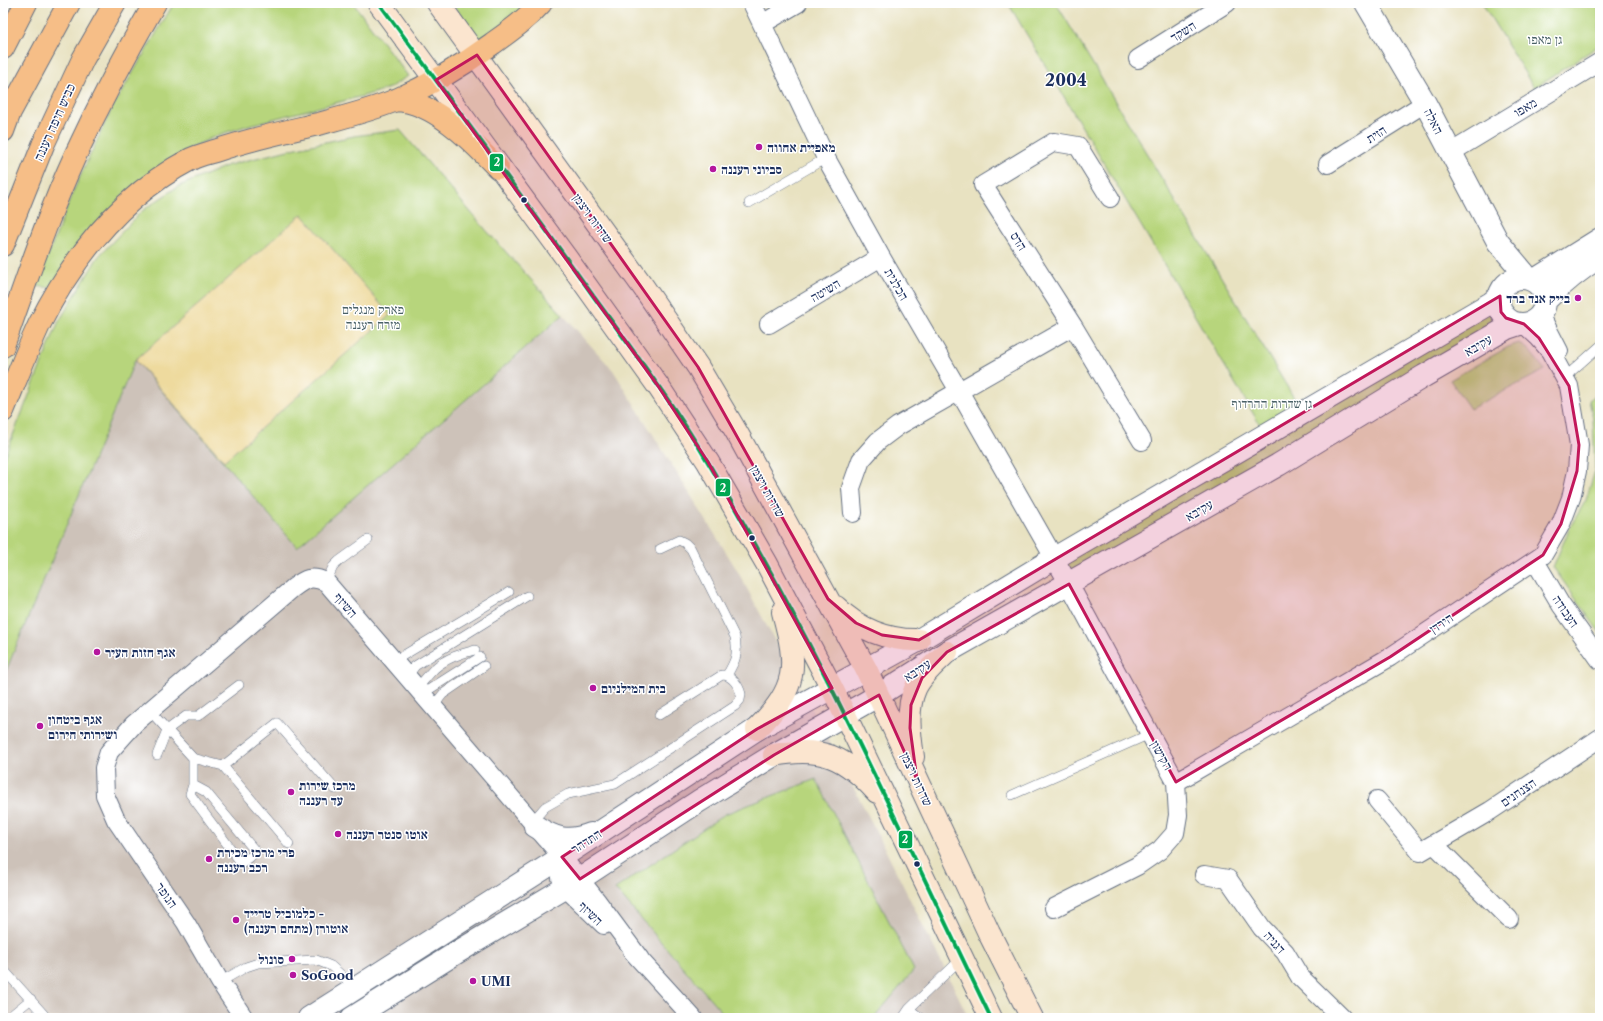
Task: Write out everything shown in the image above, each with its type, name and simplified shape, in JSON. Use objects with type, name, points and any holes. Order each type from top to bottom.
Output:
[{"type":"highway","points":[[3,48],[26,3]]},
{"type":"highway","points":[[3,131],[10,112],[69,3]]},
{"type":"highway","name":"כביש חיפה רעננה","points":[[3,245],[42,145],[83,59],[115,3]]},
{"type":"highway","points":[[3,346],[46,225],[72,164],[116,71],[155,3]]},
{"type":"highway","points":[[3,411],[39,326],[70,272],[100,231],[120,210],[152,183],[192,158],[254,139],[339,118],[395,100],[436,80],[477,55],[514,28],[531,14],[541,3]]},
{"type":"highway","points":[[395,100],[406,100],[432,111],[470,140],[498,168]]},
{"type":"main road","points":[[379,3],[658,386],[708,462],[767,564],[845,713],[991,1018]]},
{"type":"main road","name":"שדרות ויצמן","points":[[438,3],[644,288],[698,367],[737,433],[866,669],[989,933],[1032,1018]]},
{"type":"main road","points":[[757,729],[772,714],[782,700],[790,682],[793,660],[790,639],[767,564]]},
{"type":"main road","points":[[828,599],[842,613],[874,633],[890,638],[919,640]]},
{"type":"main road","points":[[917,780],[910,728],[911,705],[915,690],[922,678],[947,652]]},
{"type":"main road","points":[[774,755],[805,751],[818,752],[831,756],[843,762],[858,773],[890,807]]},
{"type":"street","name":"הכלנית","points":[[752,3],[826,158],[1053,559]]},
{"type":"street","points":[[762,24],[798,3]]},
{"type":"street","name":"השקד","points":[[1138,58],[1227,3]]},
{"type":"street","name":"האלה","points":[[1366,3],[1425,103],[1498,242],[1531,280]]},
{"type":"street","name":"מאפו","points":[[1450,153],[1600,62]]},
{"type":"street","name":"הזית","points":[[1328,164],[1425,103]]},
{"type":"street","name":"הדס","points":[[1110,198],[1078,146],[1054,142],[983,185],[1073,326],[1142,441]]},
{"type":"street","points":[[1531,280],[1600,239]]},
{"type":"street","name":"האלה","points":[[1498,242],[1501,292]]},
{"type":"street","name":"השיטה","points":[[768,324],[881,257]]},
{"type":"street","name":"עקיבא","points":[[879,695],[947,652],[1278,465],[1424,376],[1507,328],[1532,316],[1564,284],[1586,265],[1600,257]]},
{"type":"street","points":[[1523,278],[1531,280],[1541,288],[1532,316],[1512,322],[1501,312],[1499,304],[1501,292],[1508,283],[1515,279],[1523,278]]},
{"type":"street","name":"עקיבא","points":[[866,669],[919,640],[1053,559],[1491,303],[1501,292]]},
{"type":"street","name":"הירדן","points":[[1176,782],[1390,656],[1543,555],[1561,524],[1571,498],[1577,471],[1579,445],[1575,416],[1569,386],[1565,377],[1562,358],[1532,316]]},
{"type":"street","points":[[853,513],[850,488],[861,460],[878,441],[898,426],[1073,326]]},
{"type":"street","name":"הקישון","points":[[1053,559],[1069,584],[1176,782],[1178,815],[1175,833],[1160,850],[1137,866],[1054,908]]},
{"type":"street","name":"העבודה","points":[[1535,561],[1561,605],[1600,660]]},
{"type":"street","name":"השיזף","points":[[104,768],[109,752],[120,738],[150,711],[304,580],[317,578],[326,582],[534,824],[562,857],[573,884],[693,1018]]},
{"type":"street","name":"התדהר","points":[[308,1018],[562,857],[757,729],[866,669]]},
{"type":"street","points":[[352,1018],[456,952],[573,884],[699,801],[774,755],[845,713],[879,695]]},
{"type":"street","name":"הצנחנים","points":[[1377,800],[1420,852],[1490,811],[1600,738]]},
{"type":"street","name":"הנופר","points":[[104,768],[105,795],[116,820],[186,923],[220,982],[244,1018]]},
{"type":"street","points":[[534,824],[548,835],[560,839],[572,839],[607,828]]},
{"type":"street","points":[[1434,844],[1509,919]]},
{"type":"street","name":"דגניה","points":[[1204,875],[1228,879],[1262,928],[1285,952],[1300,977],[1342,1018]]},
{"type":"lane","points":[[749,203],[826,158]]},
{"type":"lane","points":[[1565,377],[1600,346]]},
{"type":"lane","points":[[326,582],[333,567],[368,540]]},
{"type":"lane","points":[[660,549],[679,540],[691,549],[735,637],[737,650],[735,661],[727,675]]},
{"type":"lane","points":[[394,662],[509,592]]},
{"type":"lane","points":[[415,686],[415,666],[527,596]]},
{"type":"lane","points":[[415,686],[443,662],[452,657],[480,658]]},
{"type":"lane","points":[[415,686],[480,658]]},
{"type":"lane","points":[[434,708],[438,699],[480,658]]},
{"type":"lane","points":[[534,824],[545,806],[568,794],[615,784],[735,706],[740,700],[741,694],[732,678],[727,675],[722,675],[659,715]]},
{"type":"lane","points":[[157,754],[167,730],[186,716],[198,716],[239,685]]},
{"type":"lane","points":[[150,711],[193,758],[223,766],[289,844]]},
{"type":"lane","points":[[223,766],[276,723],[335,789]]},
{"type":"lane","points":[[1012,795],[1150,734]]},
{"type":"lane","points":[[193,758],[193,785],[190,794],[239,860],[244,862],[256,852],[206,792],[193,785]]},
{"type":"lane","points":[[903,1018],[910,1009],[962,958]]},
{"type":"lane","points":[[220,982],[246,967],[258,963],[316,960],[331,966],[356,988]]},
{"type":"lane","points":[[3,969],[47,1018]]},
{"type":"lane","points":[[8,1018],[31,999]]},
{"type":"lane","points":[[910,1009],[921,1018]]},
{"type":"highlighted area","points":[[477,55],[698,367],[828,599],[856,623],[882,635],[919,640],[1500,296],[1501,312],[1506,318],[1524,324],[1539,338],[1569,386],[1579,445],[1577,471],[1561,524],[1543,555],[1390,657],[1176,782],[1069,584],[947,652],[922,678],[911,705],[910,728],[917,780],[879,695],[774,755],[580,879],[562,857],[757,729],[832,688],[708,462],[658,386],[436,80]]},
{"type":"shaded area","points":[[563,315],[613,370],[737,570],[868,815],[969,1018],[3,1018],[3,639],[135,360],[297,547]]},
{"type":"green space","points":[[174,3],[353,3],[408,76],[389,88],[249,125],[218,135],[188,149],[51,288],[36,286],[73,192],[112,108]]},
{"type":"green space","points":[[452,3],[526,3],[513,19],[481,43]]},
{"type":"green space","name":"גן שדרות ההרדוף","points":[[1008,3],[1056,3],[1303,413],[1266,435]]},
{"type":"green space","name":"גן מאפו","points":[[1482,3],[1599,3],[1600,45],[1534,88]]},
{"type":"green space","name":"פארק מנגלים מזרח רעננה","points":[[400,130],[486,230],[563,315],[297,547],[135,360],[3,678],[3,460],[58,323],[98,257],[142,211],[177,187],[229,165],[292,149],[354,136]]},
{"type":"green space","points":[[1488,310],[1492,319],[1500,328],[1073,576],[1063,562]]},
{"type":"green space","points":[[1519,343],[1529,350],[1545,370],[1470,409],[1450,380],[1508,347]]},
{"type":"green space","points":[[1600,392],[1600,633],[1553,567],[1570,527],[1586,500],[1595,471],[1593,418],[1589,400]]},
{"type":"green space","points":[[816,779],[914,970],[874,1018],[727,1018],[615,889],[725,814]]},
{"type":"sand","points":[[302,214],[390,315],[224,461],[135,360]]},
{"type":"transit line","name":"2","points":[[379,3],[639,359],[696,442],[748,531],[822,668],[991,1018]]},
{"type":"place","name":"מאפיית אחווה","points":[[759,147]]},
{"type":"place","name":"סביוני רעננה","points":[[713,169]]},
{"type":"place","name":"בייק אנד ברד","points":[[1578,298]]},
{"type":"place","name":"אגף חזות העיר","points":[[97,652]]},
{"type":"place","name":"בית המילניום","points":[[593,688]]},
{"type":"place","name":"אגף ביטחון ושירותי חירום","points":[[40,726]]},
{"type":"place","name":"מרכז שירות עד רעננה","points":[[291,792]]},
{"type":"place","name":"אוטו סנטר רעננה","points":[[338,834]]},
{"type":"place","name":"פרי מרכז מכירת רכב רעננה","points":[[209,859]]},
{"type":"place","name":"כלמוביל טרייד - אוטורן (מתחם רעננה)","points":[[236,920]]},
{"type":"place","name":"סונול","points":[[292,959]]},
{"type":"place","name":"SoGood","points":[[293,975]]},
{"type":"place","name":"UMI","points":[[473,981]]},
{"type":"district","name":"2004","points":[[1066,80]]}]
